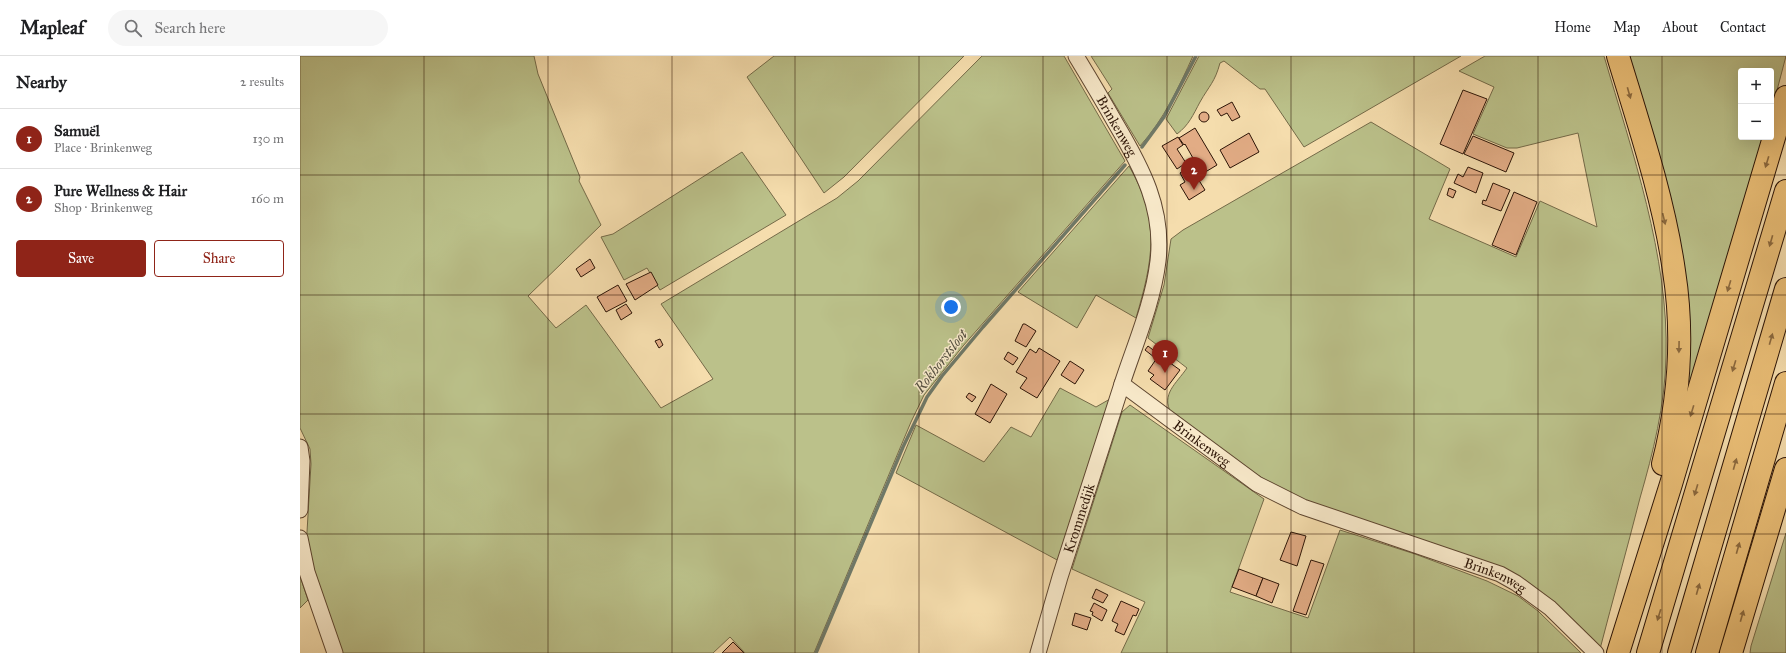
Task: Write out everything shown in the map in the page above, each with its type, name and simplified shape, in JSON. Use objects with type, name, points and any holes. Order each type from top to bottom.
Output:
[{"type":"highway","points":[[1618,56],[1640,129],[1672,253],[1677,290],[1679,328],[1675,404],[1665,453],[1648,521],[1629,615]]},
{"type":"highway","points":[[1618,653],[1786,98]]},
{"type":"highway","points":[[1648,653],[1786,190]]},
{"type":"highway","points":[[1679,653],[1786,289]]},
{"type":"highway","points":[[1707,653],[1786,383]]},
{"type":"highway","points":[[1731,653],[1786,469]]},
{"type":"highway","points":[[1760,554],[1786,496]]},
{"type":"street","name":"Brinkenweg","points":[[1076,56],[1142,170],[1152,194],[1159,225],[1158,262],[1153,286],[1122,384],[1241,473],[1277,496],[1303,507],[1481,567],[1516,583],[1550,608],[1596,653]]},
{"type":"street","name":"Krommedijk","points":[[1038,653],[1060,577],[1122,384]]},
{"type":"street","points":[[300,447],[302,461],[300,510]]},
{"type":"street","points":[[300,538],[304,564],[335,653]]},
{"type":"green space","points":[[300,56],[534,56],[538,74],[580,177],[579,181],[601,225],[528,296],[556,328],[586,305],[661,408],[713,379],[661,304],[837,198],[858,181],[982,56],[1064,56],[1125,161],[963,346],[924,395],[911,422],[814,653],[745,653],[730,637],[713,653],[340,653],[306,549],[311,464],[310,449],[300,428]]},
{"type":"green space","points":[[774,56],[964,56],[844,177],[824,193],[747,77]]},
{"type":"green space","points":[[1091,56],[1193,56],[1163,115],[1140,146],[1108,93],[1112,89]]},
{"type":"green space","points":[[1199,56],[1461,56],[1304,147],[1265,89],[1260,89],[1224,61],[1220,63],[1214,79],[1190,120],[1177,134],[1166,119]]},
{"type":"green space","points":[[1485,56],[1604,56],[1637,167],[1655,243],[1662,281],[1665,319],[1666,357],[1661,411],[1658,429],[1600,649],[1530,586],[1286,493],[1248,469],[1171,413],[1168,406],[1168,400],[1171,389],[1187,368],[1148,338],[1164,285],[1171,239],[1183,230],[1371,122],[1450,169],[1429,219],[1516,257],[1540,201],[1597,227],[1578,133],[1517,148],[1507,148],[1473,134],[1494,87],[1459,71]]},
{"type":"green space","points":[[1624,56],[1786,56],[1774,102],[1774,68],[1738,68],[1738,140],[1763,140],[1674,446],[1684,351]]},
{"type":"green space","points":[[742,152],[786,215],[660,290],[647,268],[624,280],[601,237],[613,234]]},
{"type":"green space","points":[[1129,166],[1146,205],[1150,223],[1151,241],[1147,278],[1136,318],[1096,295],[1077,328],[1018,292]]},
{"type":"green space","points":[[1060,388],[1096,407],[1110,399],[1059,561],[896,473],[916,425],[984,462],[1011,427],[1031,437]]},
{"type":"green space","points":[[1130,405],[1264,499],[1230,592],[1308,618],[1340,530],[1415,554],[1487,581],[1518,596],[1538,611],[1581,653],[1121,653],[1145,602],[1072,569],[1122,412]]},
{"type":"green space","points":[[1786,533],[1786,653],[1750,653],[1751,646]]},
{"type":"green space","points":[[300,576],[308,600],[300,608]]},
{"type":"building","points":[[1463,90],[1487,99],[1463,154],[1440,144]]},
{"type":"building","points":[[1232,102],[1240,117],[1232,121],[1227,113],[1221,116],[1217,110]]},
{"type":"building","points":[[1202,112],[1206,112],[1208,113],[1208,121],[1202,122],[1199,119],[1199,115]]},
{"type":"building","points":[[1195,128],[1217,165],[1202,174],[1185,144],[1184,145],[1179,138]]},
{"type":"building","points":[[1249,133],[1259,152],[1230,168],[1220,150]]},
{"type":"building","points":[[1473,136],[1514,153],[1506,172],[1464,154]]},
{"type":"building","points":[[1178,137],[1183,145],[1177,149],[1186,163],[1177,169],[1162,146]]},
{"type":"building","points":[[1190,166],[1205,190],[1189,200],[1180,185],[1185,182],[1180,173]]},
{"type":"building","points":[[1468,167],[1483,173],[1476,193],[1454,183],[1458,174],[1463,177]]},
{"type":"building","points":[[1493,183],[1510,190],[1501,211],[1482,204],[1483,200],[1486,201]]},
{"type":"building","points":[[1449,188],[1456,191],[1453,198],[1447,195]]},
{"type":"building","points":[[1514,192],[1537,202],[1516,255],[1492,245]]},
{"type":"building","points":[[590,259],[595,268],[581,277],[576,269]]},
{"type":"building","points":[[651,272],[658,285],[635,300],[626,284]]},
{"type":"building","points":[[618,285],[627,301],[606,312],[597,297]]},
{"type":"building","points":[[626,304],[632,313],[621,320],[616,310]]},
{"type":"building","points":[[1023,324],[1036,331],[1026,347],[1015,341]]},
{"type":"building","points":[[660,339],[663,345],[659,348],[655,341]]},
{"type":"building","points":[[1148,346],[1157,353],[1154,357],[1145,350]]},
{"type":"building","points":[[1039,348],[1060,361],[1037,398],[1020,388],[1027,378],[1016,372],[1030,349],[1036,353]]},
{"type":"building","points":[[1008,352],[1018,358],[1013,365],[1004,359]]},
{"type":"building","points":[[1159,355],[1180,370],[1165,390],[1150,379],[1154,375],[1148,371]]},
{"type":"building","points":[[1070,361],[1084,370],[1075,384],[1061,375]]},
{"type":"building","points":[[991,384],[1007,394],[990,423],[975,414]]},
{"type":"building","points":[[969,393],[976,397],[972,402],[966,397]]},
{"type":"building","points":[[1291,532],[1306,536],[1297,566],[1280,560]]},
{"type":"building","points":[[1311,560],[1324,564],[1306,615],[1293,611]]},
{"type":"building","points":[[1239,569],[1263,578],[1256,596],[1232,587]]},
{"type":"building","points":[[1263,578],[1279,584],[1272,603],[1256,596]]},
{"type":"building","points":[[1096,589],[1108,595],[1103,603],[1092,598]]},
{"type":"building","points":[[1121,601],[1139,609],[1136,616],[1133,615],[1124,635],[1115,631],[1118,624],[1112,621]]},
{"type":"building","points":[[1094,603],[1107,610],[1102,621],[1092,615],[1093,612],[1090,611]]},
{"type":"building","points":[[1075,613],[1091,618],[1087,630],[1072,625]]},
{"type":"building","points":[[733,642],[744,653],[722,653]]},
{"type":"waterway","name":"Rokhorstsloot","points":[[1142,147],[1164,117],[1196,56]]},
{"type":"waterway","name":"Rokhorstsloot","points":[[816,653],[903,447],[927,397],[942,376],[983,327],[1125,165]]},
{"type":"place","name":"Pure Wellness & Hair","points":[[1194,190]]},
{"type":"place","name":"Samuël","points":[[1165,373]]}]
